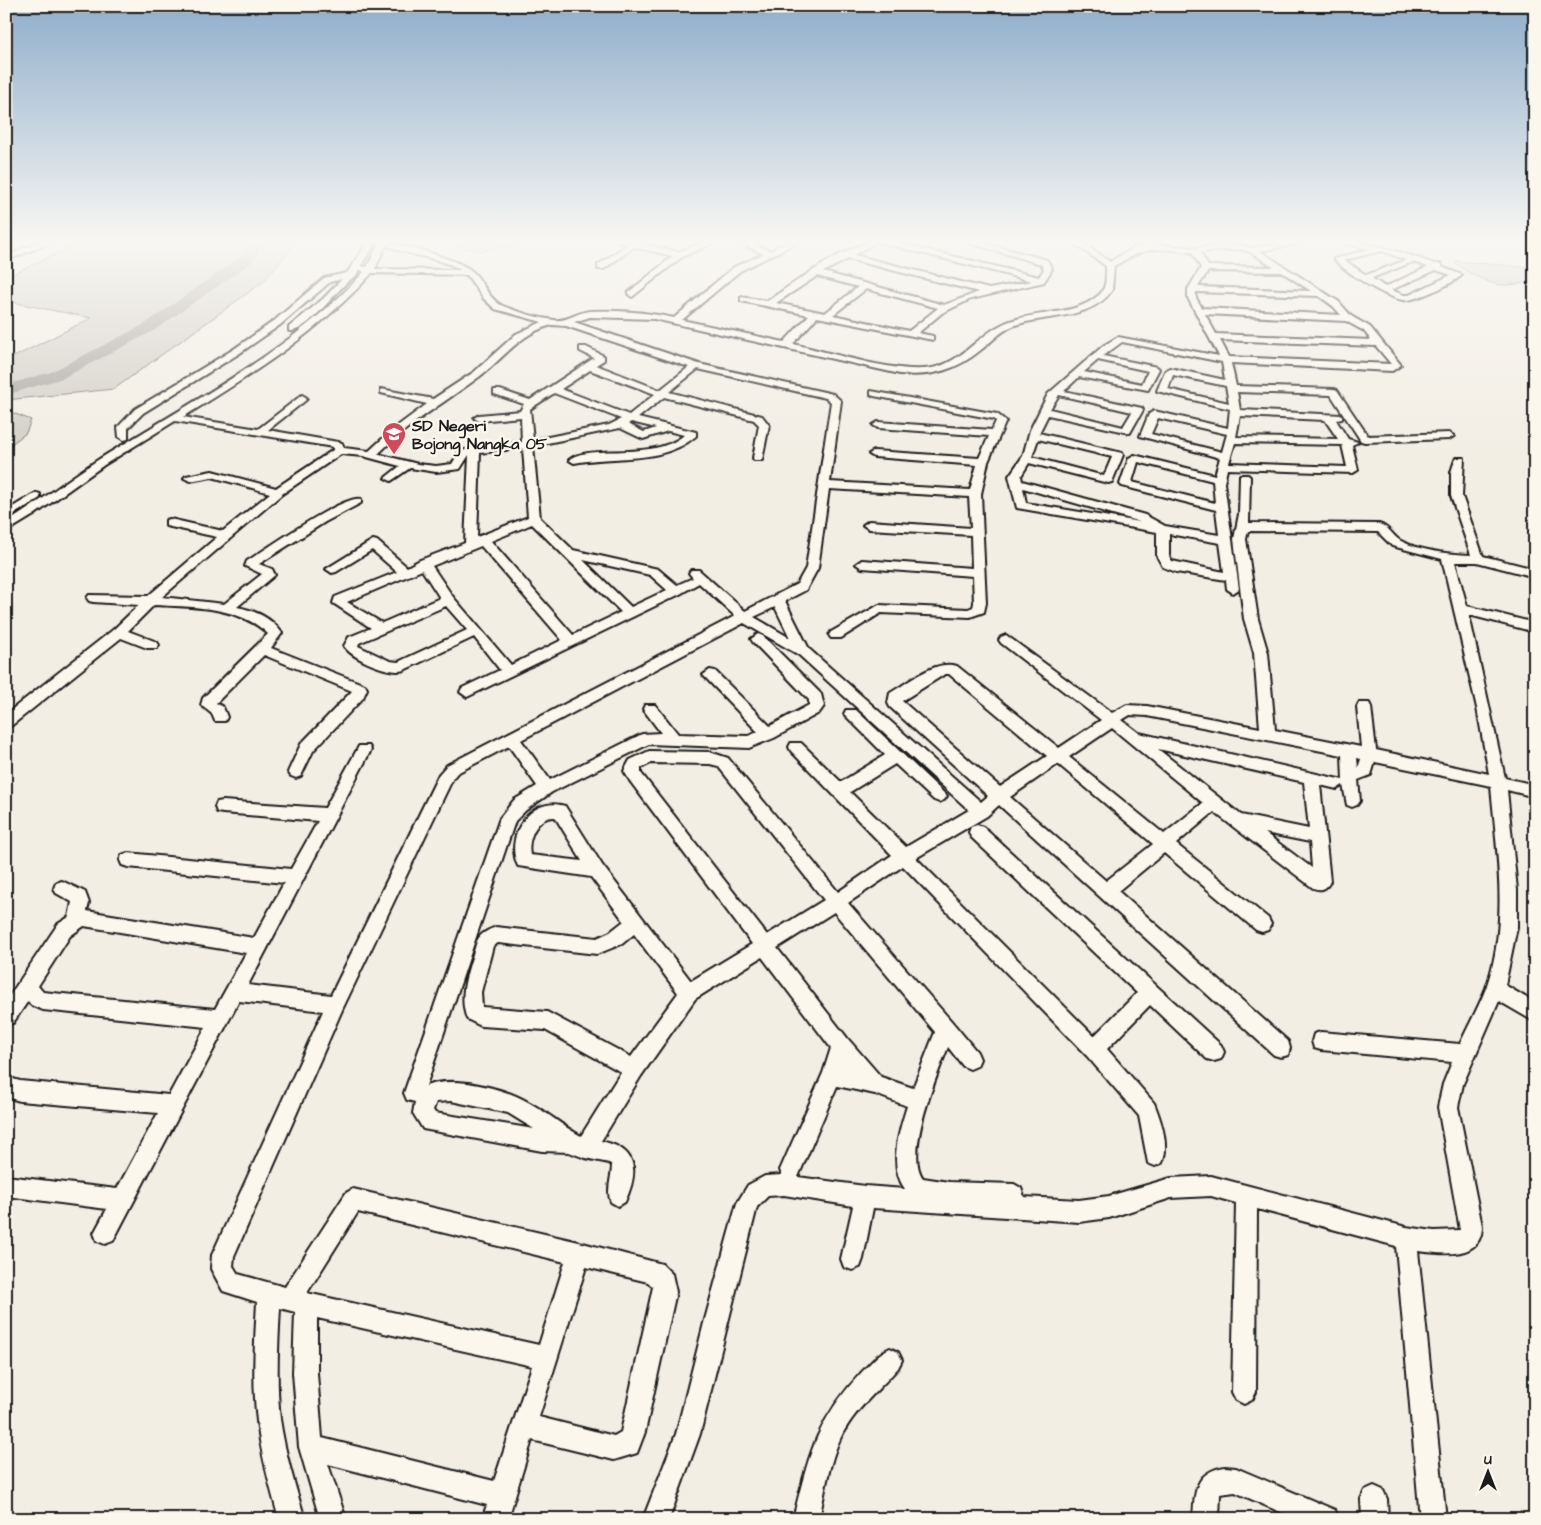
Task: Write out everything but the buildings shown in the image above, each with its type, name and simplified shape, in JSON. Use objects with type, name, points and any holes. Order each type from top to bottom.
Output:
[{"type":"street","points":[[124,437],[123,427],[139,411],[237,351],[289,313]]},
{"type":"street","points":[[6,516],[124,437],[228,374],[282,337],[311,313]]},
{"type":"street","points":[[6,528],[99,464],[261,363],[317,323],[327,313]]},
{"type":"street","points":[[520,313],[554,323]]},
{"type":"street","points":[[675,321],[684,313]]},
{"type":"street","points":[[811,313],[930,338]]},
{"type":"street","points":[[827,316],[830,313]]},
{"type":"street","points":[[911,334],[934,313]]},
{"type":"street","points":[[567,323],[579,316],[590,314],[654,316],[900,371],[926,372],[945,369],[968,357],[1006,326],[1057,313]]},
{"type":"street","points":[[1163,530],[1163,556],[1167,564],[1232,583],[1221,508],[1219,479],[1231,436],[1235,410],[1226,360],[1201,313]]},
{"type":"street","points":[[1246,313],[1348,318]]},
{"type":"street","points":[[1226,540],[1021,506],[1015,476],[1026,459],[1044,411],[1052,396],[1115,341],[1124,339],[1226,360],[1396,367],[1367,329],[1348,318],[1344,313]]},
{"type":"street","points":[[786,345],[815,314]]},
{"type":"street","points":[[371,455],[395,431],[483,369],[512,340],[534,327],[554,323],[567,323],[696,366],[835,399],[837,405],[809,575],[802,587],[452,769],[447,774],[336,1004],[223,1255],[222,1269],[231,1283],[288,1299],[546,1358]]},
{"type":"street","points":[[1213,337],[1377,343]]},
{"type":"street","points":[[479,418],[527,409],[601,357],[583,349]]},
{"type":"street","points":[[1078,374],[1145,388],[1154,369],[1096,357]]},
{"type":"street","points":[[589,366],[660,393],[763,421],[764,425],[758,458]]},
{"type":"street","points":[[576,450],[599,432],[625,422],[696,366]]},
{"type":"street","points":[[1351,417],[1235,410],[1162,391],[1170,371],[1231,386],[1334,392],[1351,417],[1365,439]]},
{"type":"street","points":[[456,467],[463,454],[475,450],[529,444],[576,450],[652,453],[666,450],[692,435],[667,428],[625,422],[553,389]]},
{"type":"street","points":[[384,391],[436,403]]},
{"type":"street","points":[[497,392],[527,409]]},
{"type":"street","points":[[1044,411],[1126,431],[1138,410],[1057,392]]},
{"type":"street","points":[[836,635],[879,609],[891,608],[963,614],[975,612],[980,604],[975,494],[983,462],[994,433],[1001,421],[1000,418],[874,393]]},
{"type":"street","points":[[259,433],[302,398]]},
{"type":"street","points":[[954,408],[955,430]]},
{"type":"street","points":[[527,409],[534,519],[630,613]]},
{"type":"street","points":[[1328,416],[1346,443],[1350,448],[1352,470],[1225,461],[1146,436],[1154,414],[1231,436],[1346,443],[1365,439],[1449,436]]},
{"type":"street","points":[[174,418],[338,445],[339,452]]},
{"type":"street","points":[[878,425],[994,433]]},
{"type":"street","points":[[1026,459],[1108,480],[1118,455],[1034,434]]},
{"type":"street","points":[[475,450],[473,468],[476,541],[571,642]]},
{"type":"street","points":[[6,722],[119,632],[225,535],[278,492],[339,452],[371,455],[407,465],[436,469],[473,468]]},
{"type":"street","points":[[874,454],[983,462]]},
{"type":"street","points":[[1219,479],[1134,458],[1126,484],[1221,508]]},
{"type":"street","points":[[1460,460],[1455,481],[1457,500],[1477,558]]},
{"type":"street","points":[[391,478],[407,465]]},
{"type":"street","points":[[190,478],[212,474],[278,492]]},
{"type":"street","points":[[1244,477],[1245,514],[1240,539],[1251,619],[1261,653],[1268,736]]},
{"type":"street","points":[[1016,483],[1141,518],[1163,530]]},
{"type":"street","points":[[825,485],[975,494]]},
{"type":"street","points":[[227,608],[269,575],[268,572],[251,566],[251,564],[321,519],[357,500]]},
{"type":"street","points":[[383,628],[339,602],[424,563],[534,519]]},
{"type":"street","points":[[170,523],[225,535]]},
{"type":"street","points":[[869,525],[977,532]]},
{"type":"street","points":[[1242,527],[1378,528],[1396,543],[1468,560],[1477,558],[1535,573]]},
{"type":"street","points":[[332,568],[373,544],[405,572]]},
{"type":"street","points":[[571,554],[654,572],[676,591]]},
{"type":"street","points":[[656,1519],[688,1434],[715,1323],[748,1203],[754,1192],[765,1186],[784,1185],[865,1197],[1079,1212],[1109,1207],[1171,1188],[1194,1185],[1211,1186],[1406,1238],[1434,1242],[1460,1242],[1468,1240],[1471,1234],[1448,1107],[1453,1084],[1495,989],[1504,949],[1509,910],[1508,874],[1498,781],[1484,708],[1447,556]]},
{"type":"street","points":[[424,563],[448,600],[476,631],[508,672]]},
{"type":"street","points":[[862,564],[979,572]]},
{"type":"street","points":[[467,692],[676,591],[694,578],[745,618],[804,652],[981,811]]},
{"type":"street","points":[[93,598],[152,600],[227,608],[253,616],[272,628],[275,633],[273,638],[208,702],[208,705],[221,714],[220,717]]},
{"type":"street","points":[[448,600],[354,640],[351,646],[353,649],[386,665],[399,667],[476,631]]},
{"type":"street","points":[[778,600],[804,652]]},
{"type":"street","points":[[1461,609],[1535,628]]},
{"type":"street","points":[[119,632],[152,644]]},
{"type":"street","points":[[414,1093],[508,818],[520,805],[547,788],[647,738],[749,742],[769,734],[814,709],[818,702],[758,639]]},
{"type":"street","points":[[1006,640],[1134,737],[1235,820],[1319,883],[1322,881],[1311,777]]},
{"type":"street","points":[[262,649],[360,689],[358,694],[306,748],[296,772]]},
{"type":"street","points":[[1262,924],[952,669],[943,669],[895,697],[895,702],[998,796],[1281,1048]]},
{"type":"street","points":[[710,675],[769,734]]},
{"type":"street","points":[[1134,737],[1311,777],[1344,780],[1366,771],[1369,742],[1364,707]]},
{"type":"street","points":[[650,709],[673,738]]},
{"type":"street","points":[[577,1145],[689,993],[836,902],[903,857],[981,811],[998,796],[1127,710],[1135,709],[1349,751],[1498,781],[1535,791]]},
{"type":"street","points":[[852,714],[939,796]]},
{"type":"street","points":[[512,738],[547,788]]},
{"type":"street","points":[[796,747],[1094,1049],[1148,1110],[1152,1126],[1155,1156]]},
{"type":"street","points":[[105,1233],[364,750]]},
{"type":"street","points":[[1349,751],[1344,780],[1352,802]]},
{"type":"street","points":[[839,791],[895,756]]},
{"type":"street","points":[[875,1084],[842,1046],[636,778],[633,767],[639,760],[649,757],[710,758],[723,762],[836,902],[970,1059]]},
{"type":"street","points":[[1106,892],[1214,803]]},
{"type":"street","points":[[223,807],[329,815]]},
{"type":"street","points":[[596,870],[524,861],[521,855],[521,848],[531,822],[546,811],[559,812],[596,870],[689,993]]},
{"type":"street","points":[[1235,820],[1316,837]]},
{"type":"street","points":[[977,832],[1214,1052]]},
{"type":"street","points":[[128,860],[296,877]]},
{"type":"street","points":[[6,1016],[64,930],[77,919],[82,903],[79,897],[62,888]]},
{"type":"street","points":[[77,919],[88,918],[259,947]]},
{"type":"street","points":[[634,1069],[553,1023],[542,1020],[481,1017],[474,1013],[471,1001],[486,941],[489,938],[496,935],[597,946],[616,938],[635,923]]},
{"type":"street","points":[[28,986],[37,998],[43,1001],[220,1019]]},
{"type":"street","points":[[1495,989],[1535,1013]]},
{"type":"street","points":[[234,992],[336,1004]]},
{"type":"street","points":[[1094,1049],[1150,992]]},
{"type":"street","points":[[946,1029],[918,1100],[905,1163],[911,1183],[918,1187],[952,1192],[1014,1194]]},
{"type":"street","points":[[1321,1040],[1465,1054]]},
{"type":"street","points":[[790,1170],[832,1075],[842,1046]]},
{"type":"street","points":[[832,1075],[875,1084],[918,1100]]},
{"type":"street","points":[[6,1087],[20,1091],[174,1106]]},
{"type":"street","points":[[577,1145],[520,1109],[502,1101],[458,1092],[441,1091],[430,1094],[423,1107],[423,1113],[430,1122],[577,1145],[618,1156],[623,1160],[618,1194]]},
{"type":"street","points":[[6,1186],[123,1200]]},
{"type":"street","points":[[1244,1392],[1247,1196]]},
{"type":"street","points":[[852,1259],[865,1197]]},
{"type":"street","points":[[292,1519],[274,1449],[267,1408],[266,1378],[288,1299],[353,1200],[579,1252],[654,1272],[664,1282],[665,1292],[633,1432],[628,1444],[614,1448],[526,1426]]},
{"type":"street","points":[[1406,1238],[1433,1519]]},
{"type":"street","points":[[311,1447],[498,1507],[526,1426],[579,1252]]},
{"type":"street","points":[[288,1299],[305,1373],[311,1447],[333,1519]]},
{"type":"street","points":[[806,1519],[820,1462],[838,1419],[854,1397],[890,1360]]},
{"type":"street","points":[[1206,1519],[1208,1488],[1214,1481],[1222,1478],[1236,1480],[1326,1519]]},
{"type":"shaded area","points":[[67,313],[220,313],[114,389],[6,400],[6,361],[91,318]]},
{"type":"shaded area","points":[[6,413],[13,413],[31,420],[26,433],[6,448]]},
{"type":"waterway","points":[[6,390],[57,375],[150,327],[170,313]]},
{"type":"place","name":"SD Negeri Bojong Nangka 05","points":[[394,455]]}]
